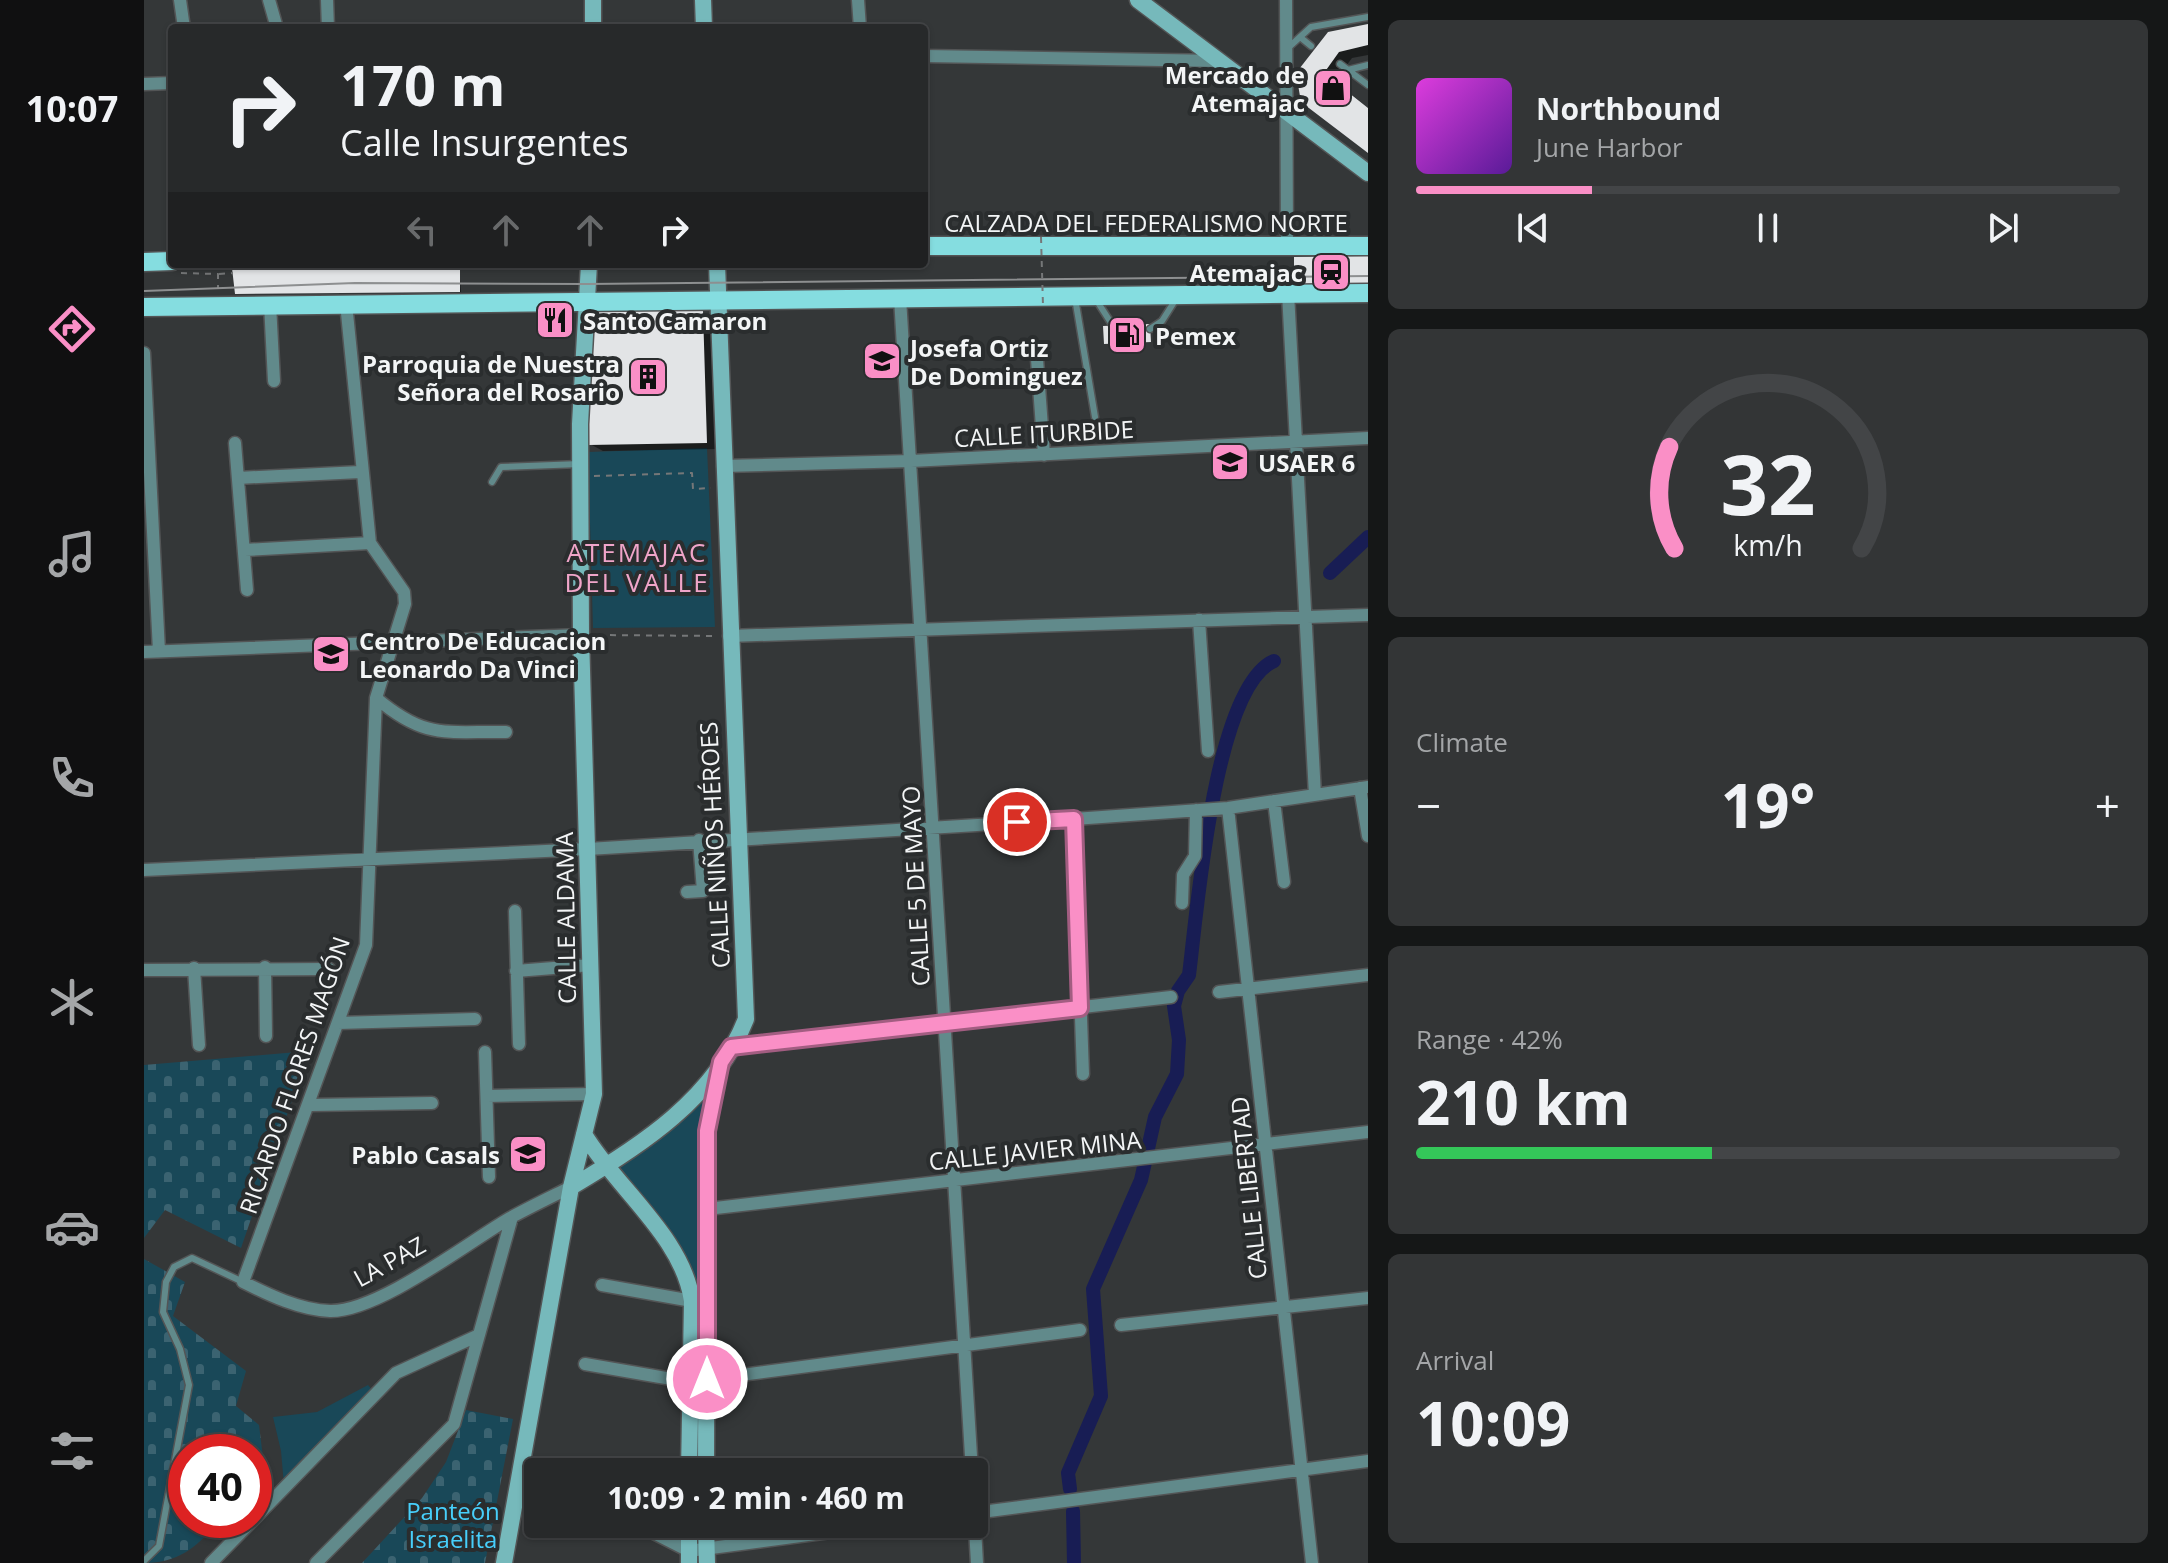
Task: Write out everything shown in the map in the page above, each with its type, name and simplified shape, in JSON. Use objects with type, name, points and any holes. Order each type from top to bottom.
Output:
[{"type":"main road","name":"CALZADA DEL FEDERALISMO NORTE","points":[[928,246],[1368,246]]},
{"type":"main road","points":[[144,262],[168,261]]},
{"type":"main road","points":[[144,307],[1368,293]]},
{"type":"street","points":[[180,0],[183,24]]},
{"type":"street","points":[[269,0],[276,24]]},
{"type":"street","points":[[327,0],[328,24]]},
{"type":"street","points":[[593,0],[593,24]]},
{"type":"street","points":[[703,0],[704,24]]},
{"type":"street","points":[[858,0],[860,24]]},
{"type":"street","points":[[1138,0],[1368,173]]},
{"type":"street","points":[[1286,0],[1287,246]]},
{"type":"street","points":[[928,56],[1220,61]]},
{"type":"street","points":[[144,84],[168,83]]},
{"type":"street","name":"CALLE ALDAMA","points":[[504,1563],[571,1187],[594,1094],[581,635],[580,464],[589,268]]},
{"type":"street","name":"CALLE NIÑOS HÉROES","points":[[717,268],[746,1019],[731,1047]]},
{"type":"street","points":[[1288,293],[1315,795]]},
{"type":"street","name":"CALLE 5 DE MAYO","points":[[900,298],[971,1458]]},
{"type":"street","points":[[245,550],[370,543],[360,472],[346,303]]},
{"type":"street","points":[[270,304],[274,381]]},
{"type":"street","points":[[144,353],[159,651]]},
{"type":"street","points":[[1037,359],[1044,455]]},
{"type":"street","name":"CALLE ITURBIDE","points":[[723,466],[911,461],[1368,438]]},
{"type":"street","points":[[235,443],[247,590]]},
{"type":"street","points":[[238,478],[360,472]]},
{"type":"street","name":"RICARDO FLORES MAGÓN","points":[[243,1282],[311,1105],[366,945],[376,698],[405,604],[404,592],[370,543]]},
{"type":"street","points":[[729,636],[1368,615]]},
{"type":"street","points":[[1199,620],[1208,751]]},
{"type":"street","points":[[144,652],[581,635]]},
{"type":"street","points":[[376,698],[398,716],[425,731],[506,732]]},
{"type":"street","points":[[144,870],[588,849],[738,837],[1074,819],[1225,808],[1364,787],[1368,836]]},
{"type":"street","points":[[1274,801],[1284,882]]},
{"type":"street","name":"CALLE LIBERTAD","points":[[1225,808],[1312,1563]]},
{"type":"street","points":[[1182,903],[1183,875],[1195,856],[1198,810]]},
{"type":"street","points":[[1074,819],[1083,1074]]},
{"type":"street","points":[[687,892],[703,891],[699,840]]},
{"type":"street","points":[[515,911],[519,1044]]},
{"type":"street","points":[[516,971],[591,965]]},
{"type":"street","points":[[265,967],[266,1036]]},
{"type":"street","points":[[194,968],[199,1045]]},
{"type":"street","points":[[144,970],[329,969]]},
{"type":"street","points":[[1219,992],[1368,975]]},
{"type":"street","points":[[731,1047],[1171,997]]},
{"type":"street","points":[[338,1023],[475,1019]]},
{"type":"street","name":"LA PAZ","points":[[243,1282],[298,1305],[329,1311],[347,1309],[383,1295],[512,1217],[604,1167],[687,1107],[731,1047]]},
{"type":"street","points":[[485,1052],[489,1177]]},
{"type":"street","points":[[706,1458],[707,1131],[721,1062]]},
{"type":"street","points":[[487,1096],[594,1094]]},
{"type":"street","points":[[311,1105],[432,1103]]},
{"type":"street","name":"CALLE JAVIER MINA","points":[[707,1209],[1368,1132]]},
{"type":"street","points":[[584,1134],[604,1167],[676,1253],[686,1275],[692,1301],[689,1458]]},
{"type":"street","points":[[316,1563],[454,1424],[512,1217]]},
{"type":"street","points":[[602,1285],[692,1301]]},
{"type":"street","points":[[1121,1325],[1368,1298]]},
{"type":"street","points":[[585,1364],[689,1382],[964,1343],[1080,1330]]},
{"type":"street","points":[[272,1500],[396,1373],[479,1335]]},
{"type":"street","points":[[988,1510],[1368,1461]]},
{"type":"street","points":[[211,1563],[235,1538]]},
{"type":"street","points":[[658,1538],[689,1557],[810,1538]]},
{"type":"street","points":[[976,1538],[977,1563]]},
{"type":"lane","points":[[1286,50],[1311,27],[1368,17]]},
{"type":"lane","points":[[1300,37],[1311,46]]},
{"type":"lane","points":[[1340,64],[1368,85]]},
{"type":"lane","points":[[1348,70],[1368,65]]},
{"type":"lane","points":[[1150,329],[1162,321],[1180,294]]},
{"type":"lane","points":[[1083,295],[1113,326]]},
{"type":"lane","points":[[1083,295],[1095,417]]},
{"type":"lane","points":[[492,482],[501,467],[580,464]]},
{"type":"lane","name":"LA PAZ","points":[[144,1561],[159,1546],[189,1385],[180,1349],[163,1312],[166,1282],[174,1267],[192,1258],[243,1282]]},
{"type":"path","points":[[1041,237],[1043,306]]},
{"type":"path","points":[[180,268],[181,275],[233,273]]},
{"type":"path","points":[[218,274],[218,294]]},
{"type":"path","points":[[580,464],[592,464],[592,476],[692,473],[693,489],[711,488]]},
{"type":"path","points":[[581,635],[729,636]]},
{"type":"green space","points":[[707,448],[715,627],[593,628],[588,452]]},
{"type":"green space","points":[[309,1051],[241,1248],[165,1210],[144,1238],[144,1065]]},
{"type":"green space","points":[[712,1087],[706,1371],[689,1264],[616,1171],[682,1120]]},
{"type":"green space","points":[[144,1259],[185,1282],[173,1316],[246,1371],[236,1406],[259,1425],[260,1434],[168,1434],[168,1538],[204,1538],[178,1556],[144,1563]]},
{"type":"green space","points":[[368,1385],[373,1391],[284,1485],[281,1451],[273,1417],[317,1412]]},
{"type":"green space","name":"Panteón Israelita","points":[[466,1410],[513,1419],[485,1563],[362,1563],[422,1498],[446,1462]]},
{"type":"building","name":"Mercado de Atemajac","points":[[1368,24],[1368,45],[1339,52],[1324,73],[1368,108],[1368,153],[1301,102],[1296,73],[1328,32]]},
{"type":"building","name":"Atemajac","points":[[1368,256],[1368,286],[1294,287],[1294,257]]},
{"type":"building","points":[[232,268],[460,268],[460,292],[235,294]]},
{"type":"building","name":"Parroquia de Nuestra Señora del Rosario","points":[[592,310],[703,311],[707,443],[588,445]]},
{"type":"building","name":"Pemex","points":[[1150,324],[1151,342],[1104,344],[1103,326]]},
{"type":"waterway","points":[[1330,573],[1368,537]]},
{"type":"waterway","points":[[1070,1489],[1068,1473],[1101,1396],[1093,1289],[1141,1180],[1155,1117],[1177,1074],[1179,1040],[1174,1006],[1178,991],[1189,975],[1204,855],[1223,755],[1237,712],[1253,679],[1274,661]]},
{"type":"waterway","points":[[1073,1511],[1074,1563]]},
{"type":"tram line","points":[[144,291],[355,283],[587,284],[1368,276]]},
{"type":"place","name":"Mercado de Atemajac","points":[[1333,88]]},
{"type":"place","name":"Atemajac","points":[[1331,272]]},
{"type":"place","name":"Santo Camaron","points":[[555,320]]},
{"type":"place","name":"Pemex","points":[[1127,335]]},
{"type":"place","name":"Josefa Ortiz De Dominguez","points":[[882,361]]},
{"type":"place","name":"Parroquia de Nuestra Señora del Rosario","points":[[648,377]]},
{"type":"place","name":"USAER 6","points":[[1230,462]]},
{"type":"place","name":"Centro De Educacion Leonardo Da Vinci","points":[[331,654]]},
{"type":"place","name":"Pablo Casals","points":[[528,1154]]},
{"type":"district","name":"ATEMAJAC DEL VALLE","points":[[637,567]]},
{"type":"route","points":[[707,1379],[707,1131],[721,1062],[731,1047],[1080,1008],[1074,819],[1017,822]]}]
